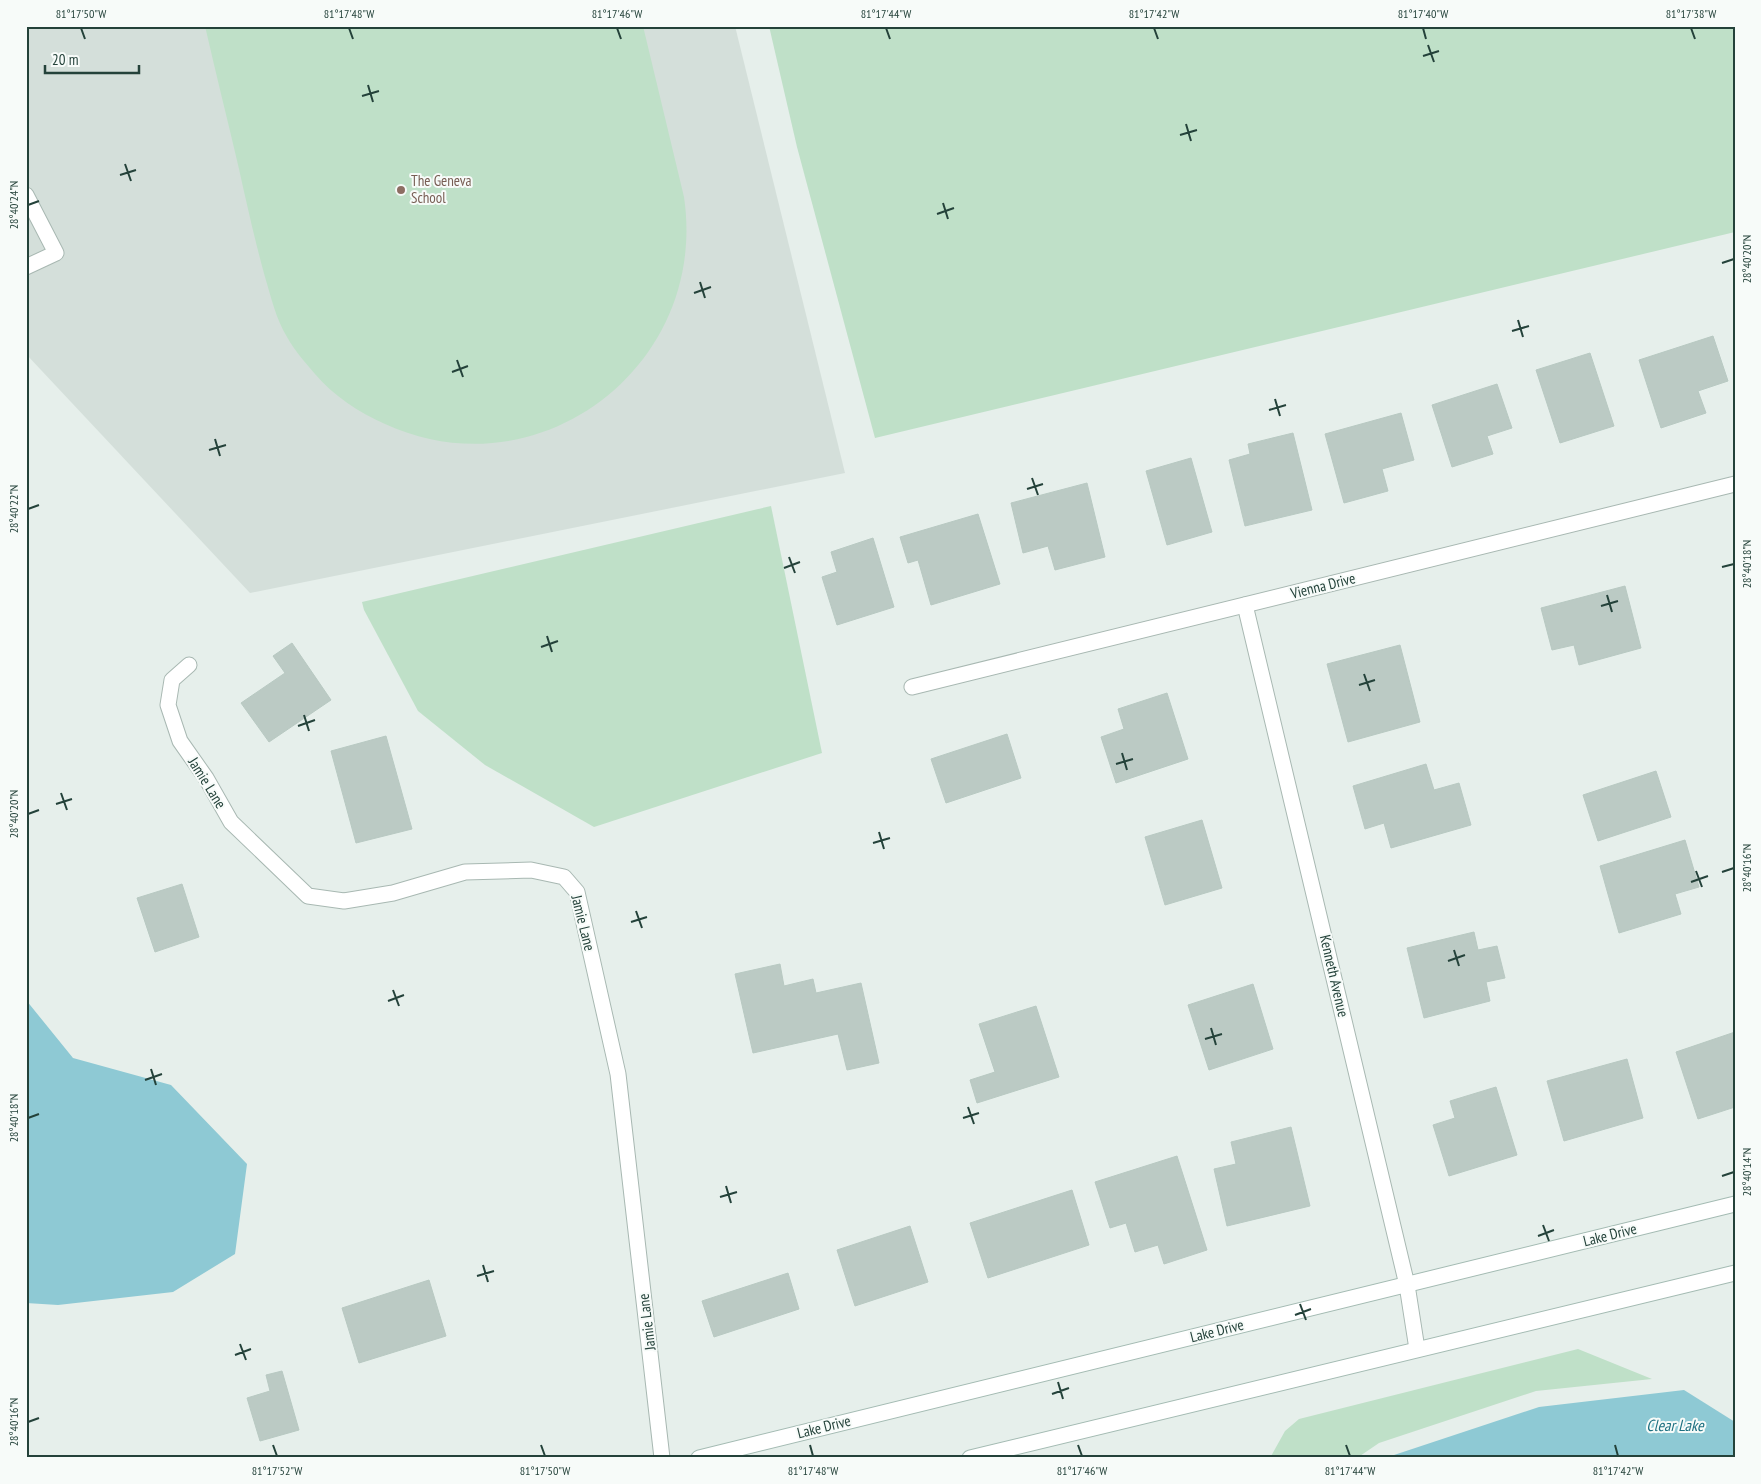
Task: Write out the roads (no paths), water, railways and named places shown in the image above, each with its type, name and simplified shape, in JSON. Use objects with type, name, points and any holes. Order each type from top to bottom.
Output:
[{"type":"street","points":[[26,195],[56,253],[26,267]]},
{"type":"street","name":"Vienna Drive","points":[[912,687],[1735,484]]},
{"type":"street","name":"Kenneth Avenue","points":[[1245,605],[1407,1284],[1417,1349]]},
{"type":"street","name":"Jamie Lane","points":[[189,665],[172,680],[168,705],[180,741],[206,778],[232,822],[308,896],[344,901],[393,893],[465,872],[531,870],[564,877],[577,892],[618,1074],[662,1458]]},
{"type":"street","name":"Lake Drive","points":[[699,1458],[1735,1204]]},
{"type":"street","points":[[970,1458],[1735,1273]]},
{"type":"water","points":[[26,1000],[73,1058],[171,1085],[247,1164],[235,1254],[173,1292],[58,1305],[26,1303]]},
{"type":"water","name":"Clear Lake","points":[[1684,1390],[1735,1422],[1735,1458],[1385,1458],[1539,1407]]},
{"type":"place","name":"The Geneva School","points":[[401,190]]}]
